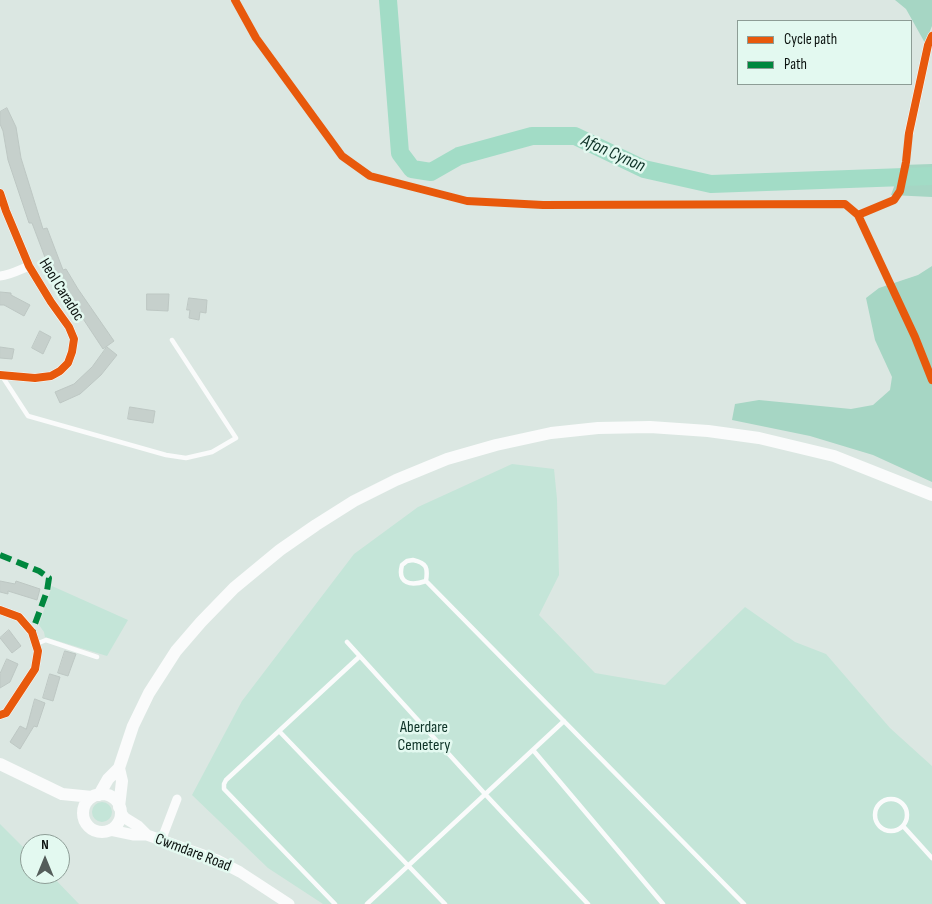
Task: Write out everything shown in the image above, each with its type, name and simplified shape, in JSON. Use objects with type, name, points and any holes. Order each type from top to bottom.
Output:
[{"type":"main road","points":[[119,768],[122,782],[117,824],[104,832],[94,830],[85,822],[83,816],[84,806],[96,796],[108,779],[119,768],[133,726],[149,693],[176,651],[201,622],[234,588],[280,550],[316,525],[354,501],[396,480],[447,459],[496,445],[551,433],[598,428],[650,427],[759,438],[834,456],[932,495]]},
{"type":"main road","points":[[0,764],[62,794],[83,816]]},
{"type":"main road","points":[[62,794],[108,796],[113,798],[120,810]]},
{"type":"main road","name":"Cwmdare Road","points":[[120,810],[125,818],[138,826],[147,835]]},
{"type":"main road","name":"Cwmdare Road","points":[[110,830],[134,835],[147,835],[218,860],[289,904]]},
{"type":"street","points":[[909,133],[928,45],[932,36]]},
{"type":"street","name":"Heol Caradoc","points":[[0,193],[3,212],[29,266],[50,302],[69,327],[74,338],[68,363],[60,371],[50,376],[34,378],[0,375]]},
{"type":"street","points":[[0,276],[29,266]]},
{"type":"street","points":[[0,610],[19,618],[32,632],[38,651],[35,669],[6,713],[0,715]]},
{"type":"street","points":[[161,840],[177,799]]},
{"type":"lane","points":[[858,215],[915,337],[932,380]]},
{"type":"lane","points":[[0,375],[28,416],[166,455],[186,458],[212,452],[236,438],[172,340]]},
{"type":"lane","points":[[413,560],[421,562],[426,566],[428,572],[426,582],[417,584],[406,582],[402,577],[402,564],[413,560]]},
{"type":"lane","points":[[426,582],[744,904]]},
{"type":"lane","points":[[36,644],[46,640],[97,658]]},
{"type":"lane","points":[[347,642],[588,904]]},
{"type":"lane","points":[[335,904],[224,789],[224,784],[226,780],[359,656]]},
{"type":"lane","points":[[367,904],[564,721]]},
{"type":"lane","points":[[279,731],[445,904]]},
{"type":"lane","points":[[533,750],[663,904]]},
{"type":"lane","points":[[892,799],[902,803],[907,817],[903,826],[898,830],[888,831],[878,826],[875,816],[878,805],[892,799]]},
{"type":"lane","points":[[903,826],[932,858]]},
{"type":"green space","points":[[895,0],[932,0],[932,26],[925,43],[906,9]]},
{"type":"green space","points":[[932,164],[932,197],[891,195],[902,165]]},
{"type":"green space","points":[[932,266],[932,482],[873,455],[810,436],[732,420],[735,404],[759,400],[851,409],[873,405],[890,390],[892,377],[875,340],[866,298],[879,288],[918,275]]},
{"type":"green space","name":"Aberdare Cemetery","points":[[512,464],[554,469],[557,499],[559,575],[539,615],[595,673],[665,685],[745,607],[795,642],[826,654],[890,728],[932,766],[932,904],[323,904],[268,868],[192,795],[242,701],[354,554],[418,507]]},
{"type":"green space","points":[[52,586],[128,620],[107,656],[45,637],[39,625]]},
{"type":"green space","points":[[102,802],[109,805],[112,812],[109,819],[102,822],[95,819],[92,812],[95,805]]},
{"type":"green space","points":[[0,824],[20,844],[20,884],[60,884],[79,904],[0,904]]},
{"type":"building","points":[[7,108],[16,127],[21,158],[43,229],[47,228],[63,270],[66,269],[114,341],[103,349],[51,267],[49,268],[32,223],[29,223],[8,160],[0,124],[0,112]]},
{"type":"building","points":[[0,292],[11,293],[11,295],[30,305],[24,316],[4,305],[0,305]]},
{"type":"building","points":[[147,294],[169,294],[168,311],[147,310]]},
{"type":"building","points":[[189,298],[207,300],[206,313],[200,312],[199,320],[189,318],[190,310],[187,310]]},
{"type":"building","points":[[40,331],[51,337],[43,354],[32,348]]},
{"type":"building","points":[[0,347],[14,349],[12,359],[0,358]]},
{"type":"building","points":[[107,347],[117,355],[101,375],[80,394],[60,403],[55,392],[74,384],[92,367]]},
{"type":"building","points":[[130,407],[155,411],[153,423],[128,419]]},
{"type":"building","points":[[0,581],[15,584],[16,581],[40,589],[37,600],[8,591],[8,594],[0,592]]},
{"type":"building","points":[[9,630],[21,646],[12,653],[0,638]]},
{"type":"building","points":[[65,651],[76,654],[68,676],[58,673]]},
{"type":"building","points":[[7,659],[18,664],[10,682],[0,688],[0,674]]},
{"type":"building","points":[[50,674],[60,677],[53,701],[43,698]]},
{"type":"building","points":[[35,699],[45,703],[37,727],[34,726],[20,749],[10,742],[20,726],[26,729]]},
{"type":"waterway","name":"Afon Cynon","points":[[388,0],[400,153],[412,169],[431,172],[459,156],[532,136],[575,136],[644,169],[711,184],[932,176]]},
{"type":"marked path","points":[[0,555],[39,571],[49,578],[47,591],[32,632]]},
{"type":"cycle path","points":[[235,0],[256,38],[342,156],[370,176],[467,201],[543,205],[845,204],[858,215],[915,337],[932,380]]},
{"type":"cycle path","points":[[858,215],[894,200],[900,191],[909,133],[928,45],[932,36]]},
{"type":"cycle path","points":[[0,193],[29,266],[69,327],[74,339],[68,363],[51,376],[35,378],[0,375]]},
{"type":"cycle path","points":[[0,610],[19,617],[32,632],[38,651],[35,669],[6,713],[0,715]]}]
